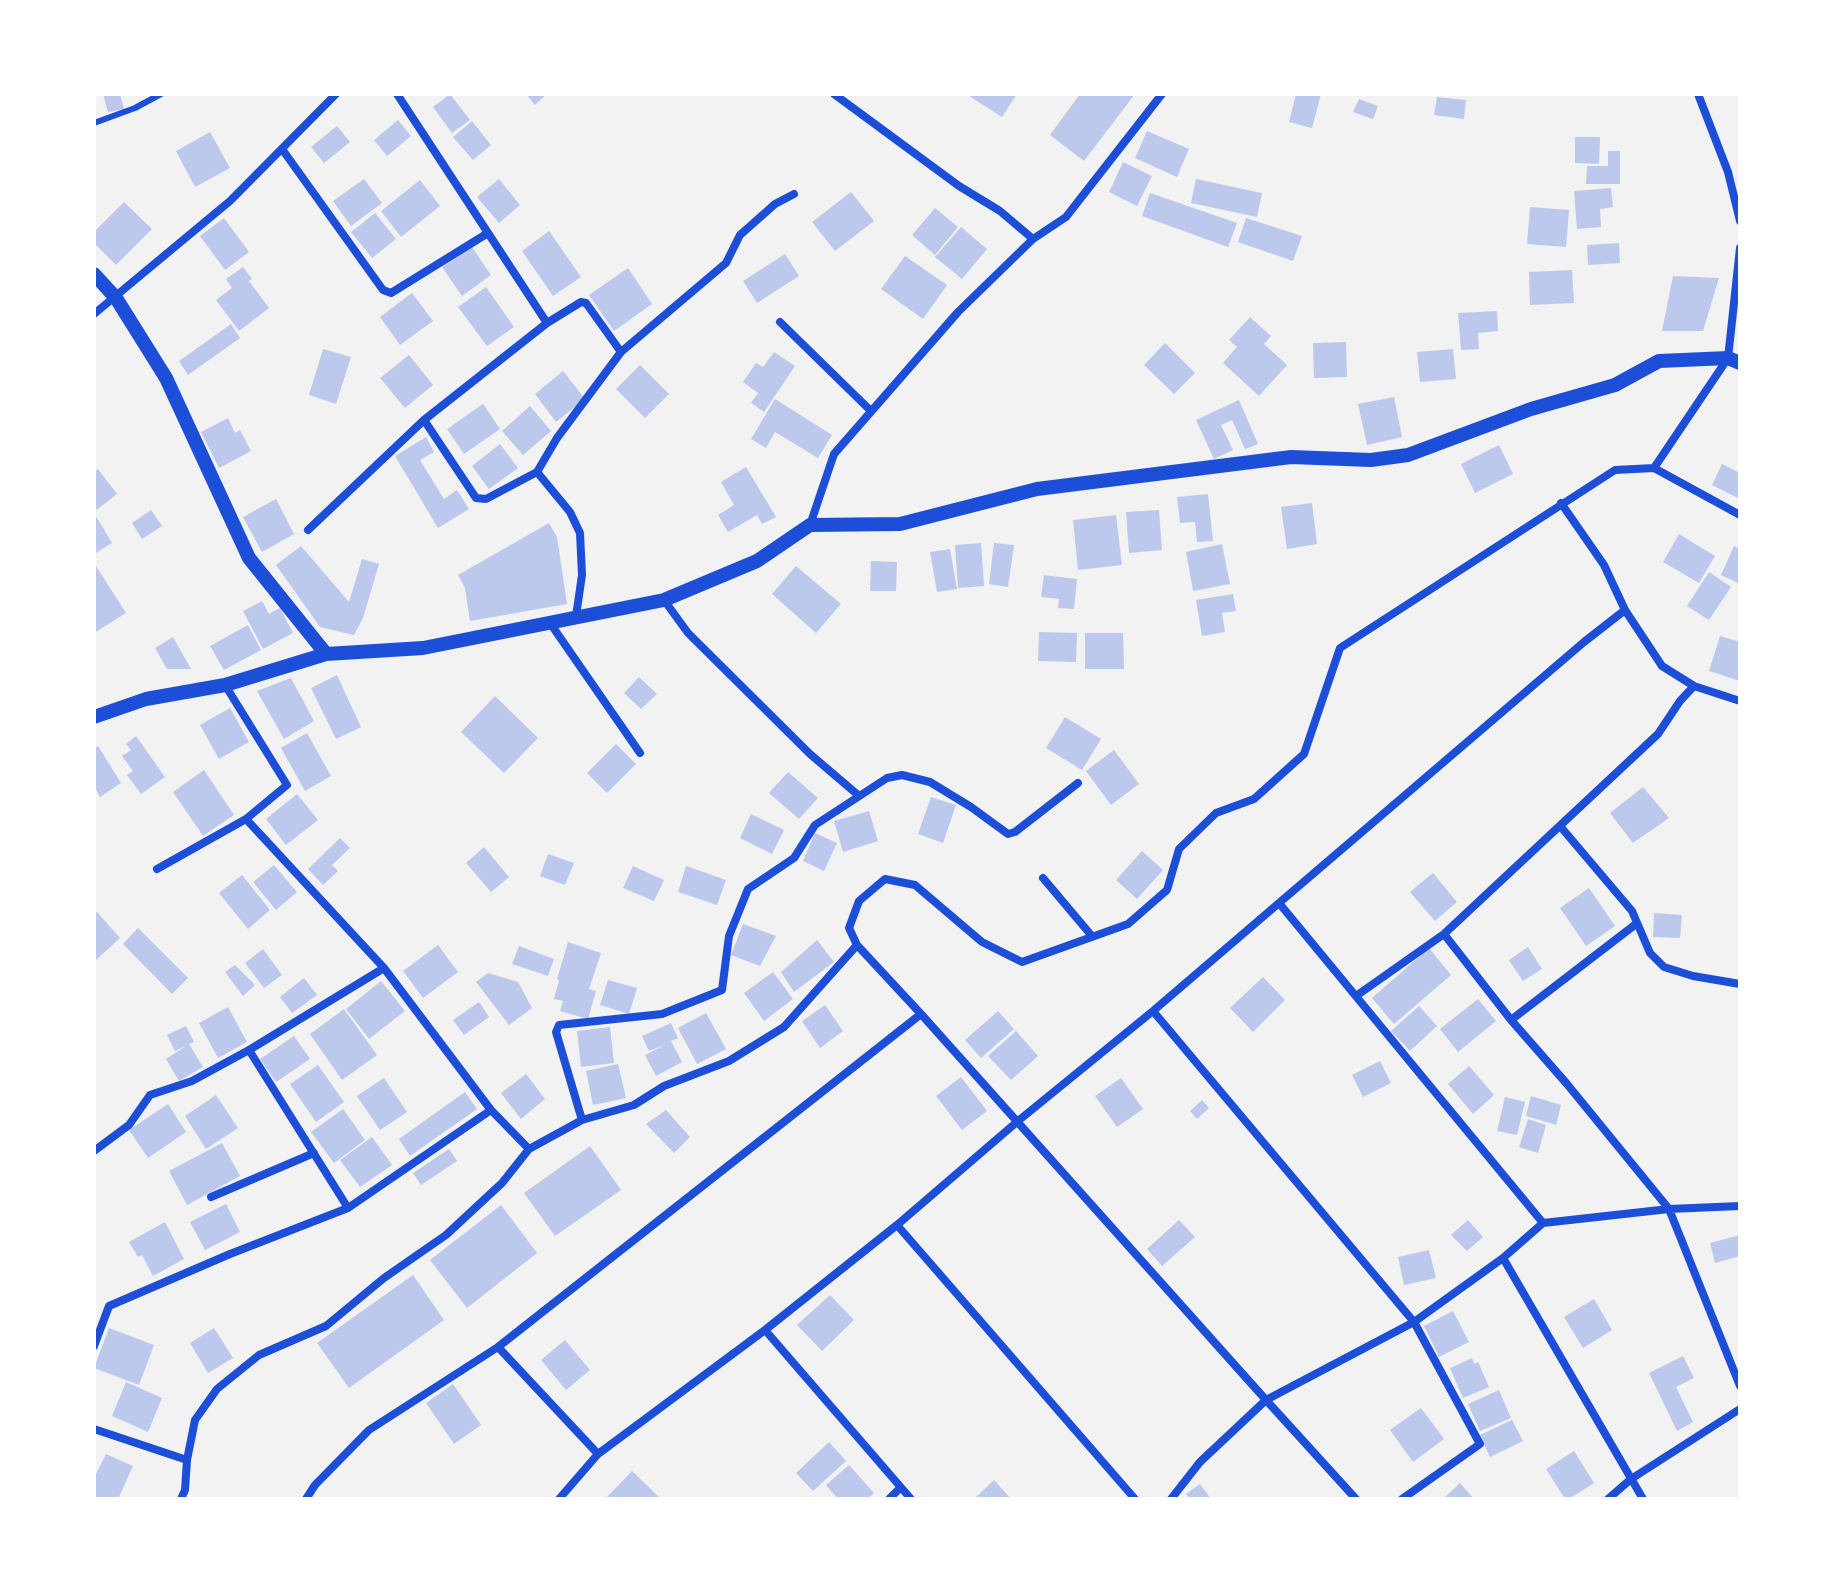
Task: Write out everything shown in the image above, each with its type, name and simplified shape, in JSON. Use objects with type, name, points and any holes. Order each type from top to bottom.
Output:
[{"type":"street","points":[[94,314],[230,201],[336,94]]},
{"type":"street","points":[[397,94],[547,323]]},
{"type":"street","points":[[834,94],[959,186],[1000,211],[1033,239]]},
{"type":"street","points":[[810,525],[834,454],[958,312],[1033,239],[1066,217],[1162,94]]},
{"type":"street","points":[[1698,94],[1728,172],[1740,221]]},
{"type":"street","points":[[282,149],[383,290],[391,293],[488,233]]},
{"type":"street","points":[[424,420],[476,498],[486,499],[537,472],[557,438],[621,352],[726,263],[740,235],[775,204],[794,194]]},
{"type":"street","points":[[1654,468],[1734,361],[1740,248]]},
{"type":"street","points":[[94,274],[116,298],[166,378],[249,558],[326,654]]},
{"type":"street","points":[[308,530],[424,420],[547,323],[581,302],[586,303],[621,352]]},
{"type":"street","points":[[780,322],[871,411]]},
{"type":"street","points":[[94,717],[146,699],[225,685],[326,654],[423,648],[664,600],[757,561],[810,525],[900,524],[1037,489],[1291,457],[1371,460],[1408,455],[1531,409],[1615,385],[1659,361],[1734,361]]},
{"type":"street","points":[[1356,1499],[857,945],[849,928],[859,901],[885,879],[915,885],[982,942],[1022,962],[1128,924],[1167,890],[1179,849],[1216,813],[1254,799],[1304,754],[1340,648],[1615,470],[1654,468],[1740,515]]},
{"type":"street","points":[[537,472],[570,512],[580,533],[582,575],[576,616]]},
{"type":"street","points":[[1561,503],[1604,565],[1625,610],[1662,666],[1694,686],[1740,701]]},
{"type":"street","points":[[664,600],[688,633],[810,754],[858,795]]},
{"type":"street","points":[[559,1499],[598,1454],[765,1330],[897,1225],[1625,610]]},
{"type":"street","points":[[549,622],[640,753]]},
{"type":"street","points":[[157,869],[246,819],[287,785],[225,685]]},
{"type":"street","points":[[1356,996],[1444,934],[1658,734],[1694,686]]},
{"type":"street","points":[[582,1120],[556,1032],[559,1025],[662,1014],[722,990],[729,936],[748,889],[794,858],[815,825],[858,795],[887,778],[902,775],[915,777],[953,795],[1008,834],[1015,832],[1078,783]]},
{"type":"street","points":[[246,819],[384,968],[491,1110],[529,1149]]},
{"type":"street","points":[[1560,826],[1632,911],[1650,953],[1664,967],[1693,976],[1740,984]]},
{"type":"street","points":[[1043,878],[1091,935]]},
{"type":"street","points":[[1279,903],[1543,1223]]},
{"type":"street","points":[[1511,1020],[1636,924]]},
{"type":"street","points":[[1444,934],[1511,1020],[1669,1209],[1740,1386]]},
{"type":"street","points":[[181,1499],[195,1420],[217,1389],[259,1355],[326,1326],[384,1278],[446,1235],[502,1183],[529,1149],[582,1120],[634,1105],[664,1086],[729,1061],[784,1027],[857,945]]},
{"type":"street","points":[[94,1151],[129,1125],[150,1095],[192,1081],[384,968]]},
{"type":"street","points":[[1153,1011],[1414,1322],[1480,1444],[1402,1499]]},
{"type":"street","points":[[306,1499],[315,1485],[369,1430],[498,1347],[921,1014]]},
{"type":"street","points":[[249,1050],[348,1208]]},
{"type":"street","points":[[94,1346],[109,1306],[348,1208],[491,1110]]},
{"type":"street","points":[[211,1197],[314,1153]]},
{"type":"street","points":[[1171,1499],[1200,1462],[1266,1400],[1414,1322],[1503,1258],[1543,1223],[1669,1209],[1740,1206]]},
{"type":"street","points":[[897,1225],[1135,1499]]},
{"type":"street","points":[[1503,1258],[1643,1499]]},
{"type":"street","points":[[765,1330],[911,1499]]},
{"type":"street","points":[[498,1347],[598,1454]]},
{"type":"street","points":[[1608,1499],[1631,1479],[1740,1409]]},
{"type":"street","points":[[94,1429],[187,1460]]},
{"type":"street","points":[[889,1499],[900,1488]]},
{"type":"lane","points":[[94,123],[135,108],[161,94]]},
{"type":"building","points":[[103,94],[120,94],[124,109],[108,112]]},
{"type":"building","points":[[450,94],[470,120],[452,133],[433,107]]},
{"type":"building","points":[[526,94],[547,94],[535,105]]},
{"type":"building","points":[[966,94],[1017,94],[1002,117]]},
{"type":"building","points":[[1080,94],[1135,94],[1084,161],[1050,135]]},
{"type":"building","points":[[1296,94],[1321,94],[1312,128],[1289,122]]},
{"type":"building","points":[[1437,97],[1466,100],[1464,119],[1434,115]]},
{"type":"building","points":[[1359,99],[1378,106],[1373,119],[1353,112]]},
{"type":"building","points":[[398,120],[411,136],[387,156],[374,140]]},
{"type":"building","points":[[472,121],[491,145],[473,160],[453,137]]},
{"type":"building","points":[[337,126],[350,142],[324,163],[311,147]]},
{"type":"building","points":[[1147,131],[1189,149],[1177,177],[1135,158]]},
{"type":"building","points":[[210,132],[230,168],[195,187],[176,151]]},
{"type":"building","points":[[1575,137],[1600,137],[1599,164],[1575,163]]},
{"type":"building","points":[[1608,151],[1620,151],[1620,184],[1586,184],[1587,166],[1608,166]]},
{"type":"building","points":[[1123,162],[1152,176],[1137,206],[1109,192]]},
{"type":"building","points":[[364,179],[382,203],[351,226],[333,201]]},
{"type":"building","points":[[499,179],[520,205],[499,223],[477,197]]},
{"type":"building","points":[[1196,179],[1262,193],[1257,217],[1191,203]]},
{"type":"building","points":[[420,180],[440,206],[401,237],[381,211]]},
{"type":"building","points":[[1611,188],[1613,207],[1600,209],[1601,227],[1577,229],[1574,191]]},
{"type":"building","points":[[851,192],[874,221],[835,251],[812,222]]},
{"type":"building","points":[[1150,193],[1237,223],[1228,247],[1142,216]]},
{"type":"building","points":[[124,202],[152,229],[116,265],[94,243],[94,232]]},
{"type":"building","points":[[1530,207],[1569,210],[1566,247],[1527,244]]},
{"type":"building","points":[[935,208],[958,227],[935,255],[912,235]]},
{"type":"building","points":[[375,213],[396,239],[372,258],[351,232]]},
{"type":"building","points":[[224,218],[249,252],[225,270],[200,236]]},
{"type":"building","points":[[1246,218],[1302,236],[1293,261],[1238,242]]},
{"type":"building","points":[[961,227],[987,249],[962,279],[935,257]]},
{"type":"building","points":[[549,231],[581,277],[553,296],[522,251]]},
{"type":"building","points":[[1619,243],[1620,263],[1588,265],[1587,245]]},
{"type":"building","points":[[472,247],[491,275],[462,296],[442,267]]},
{"type":"building","points":[[785,254],[799,276],[757,303],[743,281]]},
{"type":"building","points":[[905,256],[947,285],[923,319],[881,289]]},
{"type":"building","points":[[243,267],[252,279],[249,281],[269,308],[239,331],[216,300],[232,288],[226,279]]},
{"type":"building","points":[[628,268],[652,304],[614,331],[589,295]]},
{"type":"building","points":[[1572,270],[1574,303],[1530,305],[1529,272]]},
{"type":"building","points":[[1673,276],[1719,278],[1703,331],[1662,331]]},
{"type":"building","points":[[486,287],[514,327],[487,346],[458,307]]},
{"type":"building","points":[[412,293],[433,321],[400,345],[380,317]]},
{"type":"building","points":[[1497,311],[1498,331],[1478,333],[1479,349],[1461,350],[1458,313]]},
{"type":"building","points":[[1250,317],[1271,336],[1264,344],[1287,365],[1259,396],[1223,363],[1237,347],[1229,340]]},
{"type":"building","points":[[231,324],[240,338],[188,375],[179,361]]},
{"type":"building","points":[[1346,342],[1347,377],[1314,378],[1313,343]]},
{"type":"building","points":[[1165,343],[1195,373],[1174,394],[1144,365]]},
{"type":"building","points":[[323,349],[351,357],[336,404],[309,395]]},
{"type":"building","points":[[1453,349],[1456,379],[1420,382],[1417,352]]},
{"type":"building","points":[[774,352],[795,366],[764,412],[751,403],[758,393],[743,382],[756,363],[763,367]]},
{"type":"building","points":[[409,355],[433,385],[405,408],[380,378]]},
{"type":"building","points":[[640,365],[669,394],[645,418],[616,389]]},
{"type":"building","points":[[563,371],[585,399],[556,422],[535,394]]},
{"type":"building","points":[[1394,397],[1402,437],[1367,445],[1358,404]]},
{"type":"building","points":[[775,399],[832,435],[818,458],[775,432],[766,448],[751,439]]},
{"type":"building","points":[[1239,400],[1258,444],[1245,449],[1232,420],[1221,425],[1233,450],[1214,459],[1196,420]]},
{"type":"building","points":[[483,404],[500,429],[464,454],[447,429]]},
{"type":"building","points":[[530,406],[551,431],[523,455],[502,431]]},
{"type":"building","points":[[228,418],[235,433],[240,430],[251,451],[219,468],[201,432]]},
{"type":"building","points":[[426,437],[434,452],[420,460],[444,499],[457,490],[469,509],[438,528],[395,456]]},
{"type":"building","points":[[500,444],[518,468],[489,489],[472,466]]},
{"type":"building","points":[[1499,445],[1513,474],[1475,493],[1461,464]]},
{"type":"building","points":[[1722,464],[1740,473],[1740,499],[1712,485]]},
{"type":"building","points":[[746,467],[776,517],[762,524],[757,515],[728,532],[718,515],[734,505],[721,482]]},
{"type":"building","points":[[98,469],[117,494],[94,512],[94,472]]},
{"type":"building","points":[[1208,494],[1213,541],[1197,542],[1195,522],[1180,523],[1177,497]]},
{"type":"building","points":[[276,499],[294,534],[262,552],[243,517]]},
{"type":"building","points":[[1312,503],[1317,544],[1287,549],[1281,507]]},
{"type":"building","points":[[151,510],[162,526],[142,539],[132,523]]},
{"type":"building","points":[[1159,510],[1162,550],[1129,553],[1126,512]]},
{"type":"building","points":[[94,513],[112,543],[94,554]]},
{"type":"building","points":[[1116,515],[1122,565],[1078,570],[1073,520]]},
{"type":"building","points":[[549,523],[557,537],[567,604],[470,621],[465,588],[458,575]]},
{"type":"building","points":[[1679,534],[1715,556],[1699,583],[1663,562]]},
{"type":"building","points":[[981,543],[984,586],[958,588],[955,545]]},
{"type":"building","points":[[994,543],[1014,545],[1008,587],[989,584]]},
{"type":"building","points":[[1222,544],[1230,584],[1193,591],[1186,552]]},
{"type":"building","points":[[301,546],[349,602],[362,559],[379,564],[363,618],[354,635],[320,627],[276,565]]},
{"type":"building","points":[[1734,546],[1740,549],[1740,584],[1721,575]]},
{"type":"building","points":[[950,549],[957,589],[937,592],[930,552]]},
{"type":"building","points":[[871,561],[897,562],[896,591],[870,591]]},
{"type":"building","points":[[94,563],[126,613],[94,633]]},
{"type":"building","points":[[796,566],[841,604],[816,633],[772,594]]},
{"type":"building","points":[[1709,572],[1731,587],[1709,620],[1687,606]]},
{"type":"building","points":[[1044,575],[1077,579],[1074,609],[1058,608],[1059,599],[1041,597]]},
{"type":"building","points":[[1233,594],[1236,611],[1222,613],[1225,632],[1202,636],[1196,600]]},
{"type":"building","points":[[262,601],[269,614],[280,608],[293,633],[263,649],[243,611]]},
{"type":"building","points":[[248,625],[261,650],[224,670],[210,646]]},
{"type":"building","points":[[1039,632],[1077,633],[1076,662],[1038,661]]},
{"type":"building","points":[[1085,633],[1123,633],[1124,669],[1085,669]]},
{"type":"building","points":[[1720,636],[1740,642],[1740,681],[1709,671]]},
{"type":"building","points":[[173,637],[191,669],[167,669],[155,648]]},
{"type":"building","points":[[337,675],[361,727],[336,739],[311,688]]},
{"type":"building","points":[[639,677],[657,694],[641,709],[624,693]]},
{"type":"building","points":[[291,678],[314,721],[284,739],[257,691]]},
{"type":"building","points":[[495,696],[538,738],[504,773],[461,732]]},
{"type":"building","points":[[230,708],[249,742],[219,759],[200,725]]},
{"type":"building","points":[[1065,717],[1101,739],[1082,770],[1046,748]]},
{"type":"building","points":[[307,733],[331,776],[305,791],[281,748]]},
{"type":"building","points":[[136,736],[165,777],[141,794],[127,775],[133,771],[122,756],[131,750],[126,744]]},
{"type":"building","points":[[616,744],[636,764],[607,793],[587,773]]},
{"type":"building","points":[[98,746],[121,783],[100,797],[94,786],[94,749]]},
{"type":"building","points":[[1114,750],[1139,784],[1111,805],[1086,771]]},
{"type":"building","points":[[204,770],[234,815],[203,836],[173,792]]},
{"type":"building","points":[[788,772],[818,798],[799,819],[769,793]]},
{"type":"building","points":[[1643,787],[1669,818],[1633,843],[1610,813]]},
{"type":"building","points":[[297,794],[318,820],[286,845],[266,819]]},
{"type":"building","points":[[931,797],[956,805],[943,843],[918,834]]},
{"type":"building","points":[[869,811],[878,841],[843,852],[834,821]]},
{"type":"building","points":[[751,814],[784,830],[772,854],[740,838]]},
{"type":"building","points":[[815,833],[837,843],[824,871],[803,861]]},
{"type":"building","points":[[340,838],[350,848],[332,865],[338,871],[323,885],[308,869]]},
{"type":"building","points":[[484,847],[509,877],[491,892],[466,863]]},
{"type":"building","points":[[1142,851],[1163,870],[1137,899],[1116,880]]},
{"type":"building","points":[[548,854],[574,863],[565,885],[540,876]]},
{"type":"building","points":[[274,865],[297,892],[276,910],[253,882]]},
{"type":"building","points":[[633,866],[664,880],[654,901],[623,888]]},
{"type":"building","points":[[686,866],[726,880],[717,905],[678,892]]},
{"type":"building","points":[[1433,873],[1457,902],[1435,921],[1410,892]]},
{"type":"building","points":[[242,875],[270,910],[248,929],[219,893]]},
{"type":"building","points":[[1589,888],[1615,926],[1586,946],[1560,908]]},
{"type":"building","points":[[97,912],[120,938],[94,962],[94,914]]},
{"type":"building","points":[[1654,913],[1682,915],[1680,938],[1653,937]]},
{"type":"building","points":[[743,924],[776,936],[760,966],[731,955]]},
{"type":"building","points":[[138,928],[188,978],[172,994],[123,944]]},
{"type":"building","points":[[817,940],[834,962],[794,992],[781,972]]},
{"type":"building","points":[[568,942],[601,953],[589,989],[596,991],[588,1019],[560,1011],[563,1001],[554,999]]},
{"type":"building","points":[[438,945],[458,972],[423,998],[403,971]]},
{"type":"building","points":[[519,946],[554,959],[548,976],[512,964]]},
{"type":"building","points":[[1528,947],[1542,969],[1523,981],[1509,960]]},
{"type":"building","points":[[1429,948],[1451,975],[1394,1024],[1372,998]]},
{"type":"building","points":[[263,949],[282,975],[264,988],[245,963]]},
{"type":"building","points":[[235,965],[255,985],[243,996],[225,972]]},
{"type":"building","points":[[773,972],[793,999],[764,1021],[744,993]]},
{"type":"building","points":[[488,973],[518,982],[532,1008],[509,1025],[476,982]]},
{"type":"building","points":[[1263,977],[1285,1000],[1253,1032],[1230,1008]]},
{"type":"building","points":[[304,978],[317,995],[292,1013],[280,997]]},
{"type":"building","points":[[608,980],[637,988],[629,1014],[600,1005]]},
{"type":"building","points":[[381,981],[405,1011],[369,1039],[346,1009]]},
{"type":"building","points":[[1478,999],[1496,1021],[1458,1052],[1440,1029]]},
{"type":"building","points":[[479,1002],[489,1017],[464,1035],[453,1020]]},
{"type":"building","points":[[825,1005],[843,1031],[820,1048],[802,1021]]},
{"type":"building","points":[[1419,1006],[1437,1026],[1410,1051],[1391,1031]]},
{"type":"building","points":[[228,1007],[247,1042],[218,1058],[199,1023]]},
{"type":"building","points":[[344,1009],[377,1055],[342,1080],[310,1034]]},
{"type":"building","points":[[998,1011],[1014,1029],[981,1058],[965,1040]]},
{"type":"building","points":[[706,1013],[726,1049],[697,1064],[678,1028]]},
{"type":"building","points":[[671,1023],[678,1038],[671,1041],[682,1062],[656,1076],[645,1055],[665,1045],[649,1051],[642,1036]]},
{"type":"building","points":[[186,1026],[194,1042],[189,1044],[203,1067],[179,1081],[166,1059],[186,1046],[175,1051],[167,1035]]},
{"type":"building","points":[[610,1027],[614,1063],[581,1067],[577,1031]]},
{"type":"building","points":[[1016,1031],[1038,1056],[1011,1080],[988,1056]]},
{"type":"building","points":[[294,1036],[310,1059],[276,1082],[260,1059]]},
{"type":"building","points":[[1380,1061],[1391,1083],[1363,1097],[1352,1075]]},
{"type":"building","points":[[618,1064],[626,1098],[593,1105],[586,1071]]},
{"type":"building","points":[[318,1065],[344,1102],[316,1122],[290,1084]]},
{"type":"building","points":[[1469,1066],[1494,1095],[1473,1114],[1448,1084]]},
{"type":"building","points":[[526,1074],[545,1099],[521,1119],[501,1093]]},
{"type":"building","points":[[961,1077],[987,1111],[962,1130],[936,1096]]},
{"type":"building","points":[[384,1078],[407,1112],[380,1130],[357,1096]]},
{"type":"building","points":[[1121,1078],[1143,1109],[1117,1127],[1095,1096]]},
{"type":"building","points":[[465,1092],[477,1109],[410,1156],[399,1139]]},
{"type":"building","points":[[216,1095],[238,1128],[206,1149],[185,1116]]},
{"type":"building","points":[[1531,1096],[1561,1105],[1556,1125],[1526,1116]]},
{"type":"building","points":[[1505,1097],[1525,1102],[1517,1135],[1497,1131]]},
{"type":"building","points":[[1202,1100],[1209,1108],[1197,1119],[1190,1111]]},
{"type":"building","points":[[168,1104],[186,1132],[148,1158],[129,1130]]},
{"type":"building","points":[[343,1109],[365,1140],[334,1163],[311,1132]]},
{"type":"building","points":[[666,1110],[690,1137],[674,1153],[646,1124]]},
{"type":"building","points":[[1528,1119],[1546,1125],[1538,1153],[1519,1147]]},
{"type":"building","points":[[372,1137],[392,1165],[360,1187],[340,1160]]},
{"type":"building","points":[[222,1143],[240,1176],[187,1205],[169,1171]]},
{"type":"building","points":[[590,1146],[621,1190],[555,1236],[524,1193]]},
{"type":"building","points":[[449,1149],[457,1161],[421,1185],[413,1173]]},
{"type":"building","points":[[226,1204],[240,1232],[205,1250],[190,1222]]},
{"type":"building","points":[[501,1205],[537,1253],[467,1308],[430,1260]]},
{"type":"building","points":[[1179,1220],[1195,1237],[1162,1266],[1147,1249]]},
{"type":"building","points":[[1468,1220],[1483,1237],[1467,1251],[1451,1235]]},
{"type":"building","points":[[165,1222],[184,1259],[153,1276],[142,1255],[138,1257],[129,1242]]},
{"type":"building","points":[[1740,1235],[1740,1256],[1715,1263],[1710,1243]]},
{"type":"building","points":[[1429,1250],[1436,1278],[1404,1285],[1398,1257]]},
{"type":"building","points":[[413,1275],[444,1320],[349,1388],[317,1343]]},
{"type":"building","points":[[830,1295],[854,1320],[822,1351],[797,1325]]},
{"type":"building","points":[[1594,1299],[1612,1330],[1583,1348],[1564,1317]]},
{"type":"building","points":[[1453,1311],[1469,1342],[1439,1357],[1424,1326]]},
{"type":"building","points":[[109,1328],[154,1345],[139,1385],[94,1368]]},
{"type":"building","points":[[214,1328],[233,1358],[208,1373],[190,1343]]},
{"type":"building","points":[[565,1340],[590,1370],[566,1390],[541,1360]]},
{"type":"building","points":[[1683,1356],[1694,1378],[1676,1387],[1693,1422],[1677,1431],[1649,1373]]},
{"type":"building","points":[[1472,1358],[1474,1364],[1478,1362],[1489,1387],[1463,1398],[1450,1368]]},
{"type":"building","points":[[126,1382],[162,1398],[148,1432],[112,1416]]},
{"type":"building","points":[[453,1384],[481,1425],[454,1444],[426,1403]]},
{"type":"building","points":[[1499,1390],[1511,1418],[1480,1431],[1468,1404]]},
{"type":"building","points":[[1421,1408],[1444,1439],[1413,1462],[1390,1430]]},
{"type":"building","points":[[1512,1420],[1523,1441],[1490,1457],[1480,1435]]},
{"type":"building","points":[[829,1442],[846,1461],[813,1491],[796,1473]]},
{"type":"building","points":[[1574,1451],[1594,1483],[1565,1499],[1546,1469]]},
{"type":"building","points":[[106,1454],[133,1466],[118,1499],[94,1499],[94,1478]]},
{"type":"building","points":[[849,1465],[874,1493],[867,1499],[838,1499],[826,1485]]},
{"type":"building","points":[[632,1471],[661,1499],[605,1499]]},
{"type":"building","points":[[994,1480],[1011,1499],[974,1499]]},
{"type":"building","points":[[1460,1483],[1474,1499],[1443,1499]]},
{"type":"building","points":[[1200,1484],[1211,1499],[1190,1499],[1186,1494]]}]
